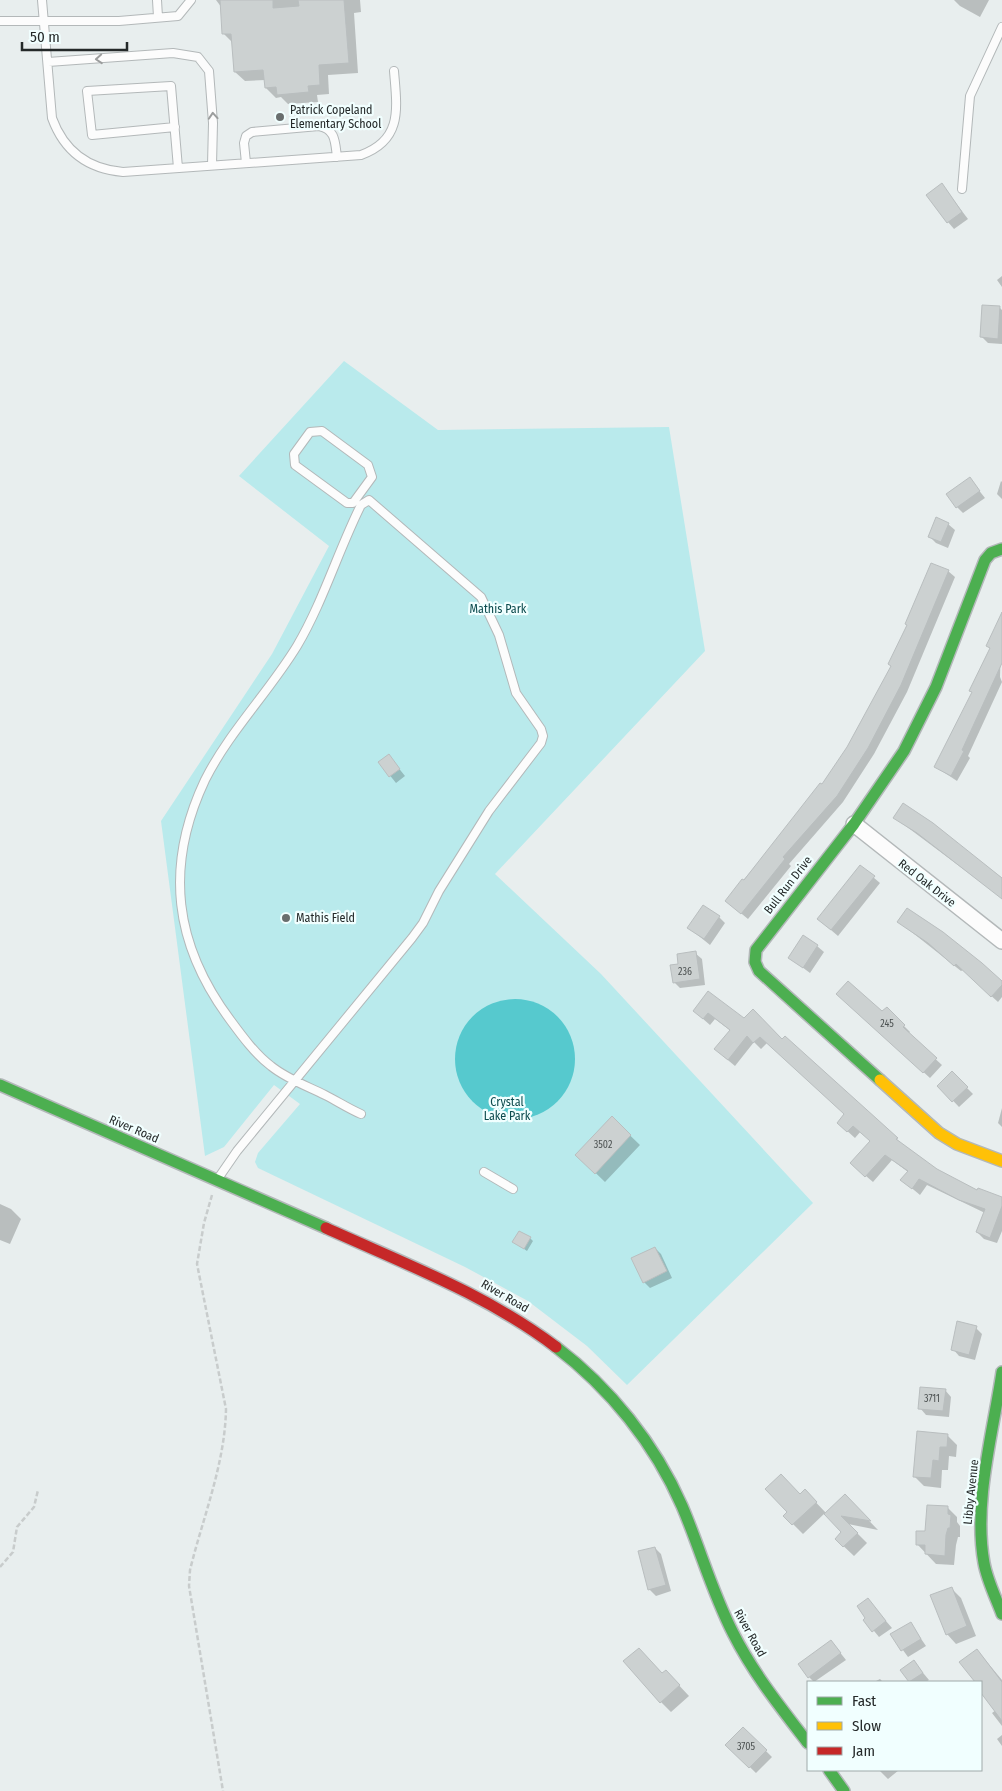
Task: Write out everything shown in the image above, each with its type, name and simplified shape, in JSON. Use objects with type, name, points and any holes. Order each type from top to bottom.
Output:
[{"type":"street","name":"Bull Run Drive","points":[[1002,549],[991,553],[985,560],[936,686],[904,751],[854,824],[757,946],[754,955],[759,971],[939,1133],[957,1144],[1002,1161]]},
{"type":"street","name":"Red Oak Drive","points":[[854,824],[1002,941]]},
{"type":"street","name":"River Road","points":[[0,1085],[470,1292],[530,1326],[573,1360],[632,1423],[666,1474],[684,1512],[707,1574],[733,1633],[757,1674],[807,1742]]},
{"type":"street","name":"Libby Avenue","points":[[1002,1372],[999,1408],[982,1500],[980,1528],[984,1565],[1002,1614]]},
{"type":"street","points":[[830,1771],[841,1790]]},
{"type":"lane","points":[[42,0],[52,118],[58,133],[75,154],[87,163],[110,171],[337,157],[361,155],[373,151],[390,134],[397,107],[394,71]]},
{"type":"lane","points":[[157,0],[158,17]]},
{"type":"lane","points":[[0,21],[119,21],[178,16],[191,0]]},
{"type":"lane","points":[[962,189],[970,96],[1002,27]]},
{"type":"lane","points":[[48,62],[173,53],[198,57],[209,71],[213,123],[212,165]]},
{"type":"lane","points":[[175,127],[92,135],[87,91],[171,86],[175,127],[178,168]]},
{"type":"lane","points":[[246,163],[244,143],[246,136],[252,132],[319,126],[327,127],[334,134],[337,157]]},
{"type":"lane","points":[[217,1180],[237,1151],[295,1081],[412,938],[423,923],[438,891],[489,811],[541,743],[543,736],[541,729],[516,693],[499,635],[480,597],[373,502],[361,499],[348,503],[295,464],[294,454],[310,432],[322,431],[368,465],[372,477],[361,499],[312,619],[280,673],[234,734],[206,778],[193,808],[184,841],[181,866],[181,904],[184,929],[198,970],[238,1030],[271,1066],[295,1081],[361,1114]]},
{"type":"lane","points":[[484,1172],[514,1189]]},
{"type":"path","points":[[217,1180],[204,1223],[196,1264],[226,1408],[225,1432],[222,1453],[190,1570],[189,1586],[223,1791]]},
{"type":"path","points":[[0,1567],[13,1552],[17,1527],[34,1507],[38,1490]]},
{"type":"green space","name":"Mathis Park","points":[[344,361],[438,430],[669,427],[705,651],[495,874],[601,974],[813,1203],[627,1385],[587,1346],[528,1301],[465,1267],[258,1168],[255,1162],[258,1153],[300,1104],[274,1085],[224,1147],[205,1156],[161,821],[272,654],[329,546],[239,476]]},
{"type":"water","points":[[515,999],[527,1000],[538,1004],[548,1009],[557,1017],[565,1026],[570,1036],[574,1047],[574,1071],[570,1082],[565,1092],[557,1101],[548,1109],[538,1114],[527,1118],[515,1119],[503,1118],[492,1114],[482,1109],[473,1101],[465,1092],[460,1082],[456,1071],[455,1059],[456,1047],[460,1036],[465,1026],[473,1017],[482,1009],[492,1004],[503,1000]]},
{"type":"building","points":[[220,0],[273,0],[273,8],[299,6],[298,0],[344,0],[349,63],[319,65],[320,85],[308,86],[309,92],[277,95],[276,87],[265,88],[263,70],[234,72],[231,34],[222,34]]},
{"type":"building","points":[[942,183],[962,212],[947,223],[926,195]]},
{"type":"building","points":[[982,305],[1000,306],[998,339],[980,337]]},
{"type":"building","points":[[970,477],[980,491],[956,508],[946,494]]},
{"type":"building","points":[[936,517],[949,523],[941,542],[928,537]]},
{"type":"building","points":[[931,563],[949,570],[901,685],[868,748],[837,796],[783,857],[785,859],[741,914],[725,901],[742,879],[744,880],[820,783],[822,784],[847,747],[891,666],[888,664],[907,625],[905,624]]},
{"type":"building","points":[[1002,612],[1002,663],[962,750],[964,751],[951,776],[934,767],[972,692],[969,691],[990,648],[986,646]]},
{"type":"building","points":[[389,754],[400,769],[389,777],[378,762]]},
{"type":"building","points":[[903,803],[933,823],[1002,878],[1002,899],[917,833],[893,818]]},
{"type":"building","points":[[860,865],[875,876],[831,930],[817,919]]},
{"type":"building","points":[[703,905],[720,916],[704,939],[687,928]]},
{"type":"building","points":[[907,908],[943,932],[1002,981],[1002,985],[991,997],[956,964],[954,966],[928,943],[897,922]]},
{"type":"building","points":[[803,935],[818,945],[803,968],[788,958]]},
{"type":"building","points":[[696,951],[700,979],[673,983],[670,965],[678,964],[677,954]]},
{"type":"building","points":[[848,981],[882,1011],[887,1007],[905,1025],[903,1027],[937,1058],[923,1073],[836,994]]},
{"type":"building","points":[[708,991],[744,1018],[753,1009],[782,1039],[785,1036],[898,1138],[896,1139],[937,1169],[977,1190],[978,1188],[1002,1197],[1002,1206],[990,1238],[976,1232],[985,1209],[959,1200],[919,1179],[912,1189],[900,1180],[908,1171],[885,1155],[865,1177],[850,1163],[870,1141],[853,1126],[847,1132],[837,1123],[844,1114],[760,1037],[753,1043],[747,1036],[728,1060],[714,1049],[730,1030],[708,1013],[703,1019],[693,1011]]},
{"type":"building","points":[[952,1071],[968,1087],[952,1102],[937,1086]]},
{"type":"building","points":[[612,1116],[631,1135],[595,1174],[575,1155]]},
{"type":"building","points":[[519,1231],[531,1237],[524,1249],[512,1242]]},
{"type":"building","points":[[655,1247],[667,1271],[643,1283],[631,1258]]},
{"type":"building","points":[[957,1321],[977,1326],[969,1355],[951,1350]]},
{"type":"building","points":[[920,1387],[946,1389],[943,1411],[918,1409]]},
{"type":"building","points":[[917,1431],[948,1434],[947,1447],[940,1447],[939,1461],[933,1460],[931,1478],[913,1477]]},
{"type":"building","points":[[781,1474],[800,1494],[805,1489],[817,1502],[792,1525],[783,1516],[787,1512],[765,1489]]},
{"type":"building","points":[[845,1494],[871,1521],[841,1516],[858,1533],[843,1547],[835,1539],[841,1532],[824,1514]]},
{"type":"building","points":[[927,1505],[948,1506],[948,1514],[951,1515],[950,1528],[948,1528],[946,1535],[945,1556],[925,1554],[925,1545],[916,1545],[916,1531],[925,1531]]},
{"type":"building","points":[[655,1547],[666,1585],[648,1590],[638,1551]]},
{"type":"building","points":[[952,1587],[967,1626],[946,1635],[930,1595]]},
{"type":"building","points":[[868,1598],[886,1621],[872,1632],[863,1620],[865,1618],[857,1606]]},
{"type":"building","points":[[911,1622],[921,1639],[901,1651],[890,1634]]},
{"type":"building","points":[[831,1640],[841,1653],[808,1678],[798,1664]]},
{"type":"building","points":[[639,1648],[662,1673],[666,1670],[680,1685],[660,1703],[623,1661]]},
{"type":"building","points":[[977,1649],[1002,1682],[1002,1721],[982,1694],[982,1681],[974,1681],[959,1662]]},
{"type":"building","points":[[914,1660],[923,1673],[908,1681],[900,1670]]},
{"type":"building","points":[[743,1727],[767,1750],[749,1768],[725,1745]]},
{"type":"traffic: fast","points":[[880,1080],[759,971],[755,962],[756,950],[854,824],[904,751],[936,687],[985,560],[991,553],[1002,549]]},
{"type":"traffic: fast","points":[[0,1085],[326,1228]]},
{"type":"traffic: fast","points":[[556,1347],[595,1380],[645,1439],[659,1461],[682,1506],[733,1633],[758,1676],[807,1742]]},
{"type":"traffic: fast","points":[[1002,1372],[982,1492],[981,1516],[981,1540],[985,1569],[1002,1614]]},
{"type":"traffic: fast","points":[[830,1771],[844,1791]]},
{"type":"traffic: slow","points":[[880,1080],[939,1133],[957,1144],[1002,1161]]},
{"type":"traffic: jam","points":[[326,1228],[415,1267],[502,1311],[556,1347]]},
{"type":"place","name":"Patrick Copeland Elementary School","points":[[280,117]]},
{"type":"place","name":"Mathis Field","points":[[286,918]]},
{"type":"park label","name":"Crystal Lake Park","points":[[507,1109]]}]
